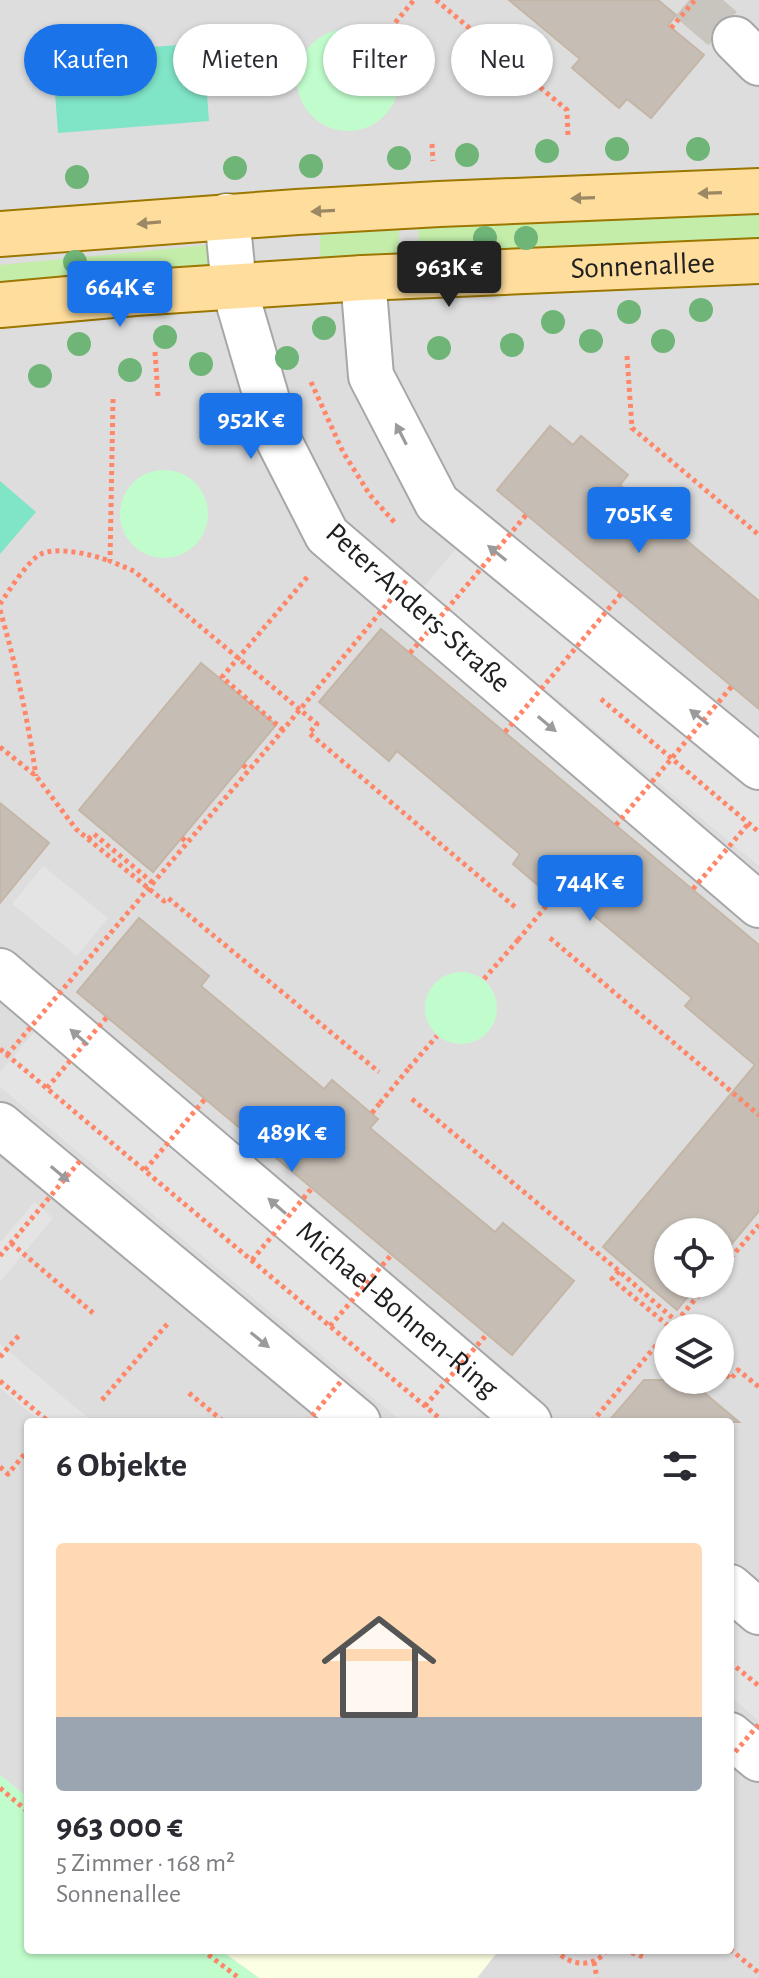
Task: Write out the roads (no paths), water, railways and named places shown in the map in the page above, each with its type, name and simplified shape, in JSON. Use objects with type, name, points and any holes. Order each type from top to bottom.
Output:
[{"type":"main road","points":[[0,234],[227,216],[759,191]]},
{"type":"main road","name":"Sonnenallee","points":[[0,305],[363,278],[759,261]]},
{"type":"street","name":"Peter-Anders-Straße","points":[[227,216],[234,287],[279,441],[327,535],[759,905]]},
{"type":"street","points":[[363,278],[371,376],[437,503],[759,767]]},
{"type":"street","name":"Michael-Bohnen-Ring","points":[[4,982],[524,1418]]},
{"type":"street","points":[[0,1125],[353,1418]]},
{"type":"street","points":[[734,1590],[759,1612]]},
{"type":"street","points":[[734,1738],[759,1759]]},
{"type":"tunnel","points":[[689,0],[735,39]]}]
